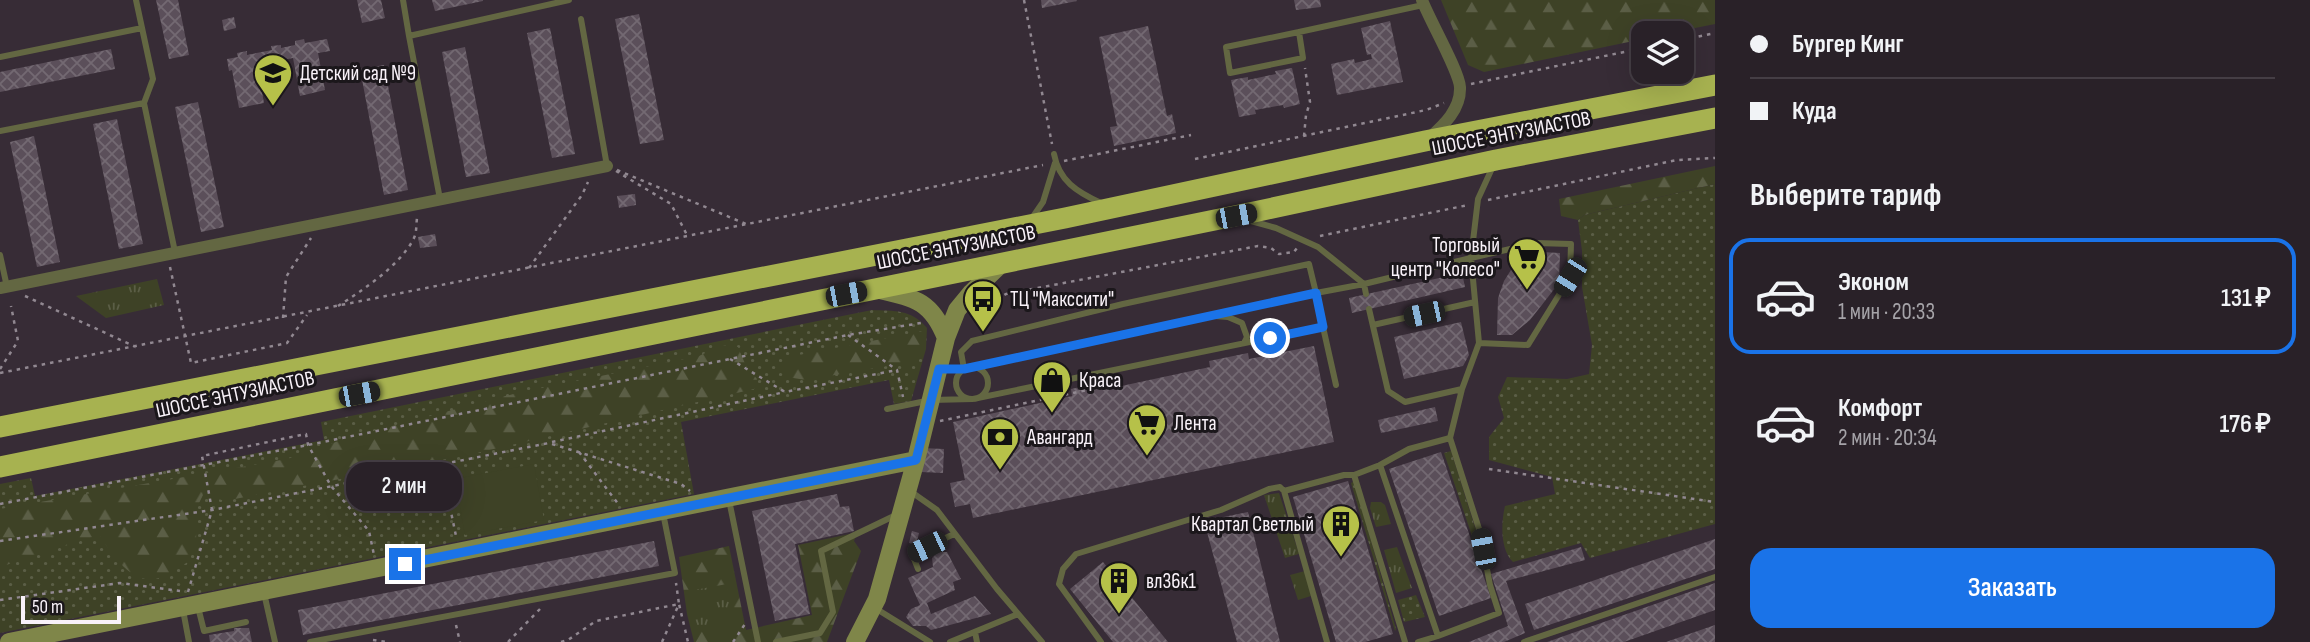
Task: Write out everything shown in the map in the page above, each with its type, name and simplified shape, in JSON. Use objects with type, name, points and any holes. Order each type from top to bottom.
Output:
[{"type":"highway","name":"ШОССЕ ЭНТУЗИАСТОВ","points":[[0,427],[1027,225],[1425,141],[1715,85]]},
{"type":"highway","name":"ШОССЕ ЭНТУЗИАСТОВ","points":[[0,467],[1236,216],[1496,160],[1715,118]]},
{"type":"street","points":[[1422,2],[1460,87],[1457,106],[1444,125],[1425,141]]},
{"type":"street","points":[[3,288],[601,167]]},
{"type":"street","points":[[855,642],[877,599],[916,460],[946,338],[957,310],[1001,264]]},
{"type":"street","points":[[872,288],[925,305],[939,320],[946,338]]},
{"type":"street","points":[[9,642],[190,602],[264,592],[916,460]]},
{"type":"lane","points":[[136,0],[153,79],[144,103],[171,253]]},
{"type":"lane","points":[[402,0],[440,199]]},
{"type":"lane","points":[[409,36],[569,0]]},
{"type":"lane","points":[[1299,32],[1303,58],[1230,73],[1226,47],[1422,2]]},
{"type":"lane","points":[[580,19],[601,167]]},
{"type":"lane","points":[[0,57],[142,28]]},
{"type":"lane","points":[[0,131],[144,103]]},
{"type":"lane","points":[[1027,225],[1043,202],[1055,163],[1054,154]]},
{"type":"lane","points":[[1418,642],[1499,613],[1490,585],[1480,532],[1450,438],[1462,389],[1479,343],[1471,258],[1477,203],[1496,160]]},
{"type":"lane","points":[[1055,163],[1066,182],[1084,195],[1112,208]]},
{"type":"lane","points":[[1236,216],[1318,247],[1364,284],[1366,294]]},
{"type":"lane","points":[[939,369],[967,368],[982,369],[988,380],[985,392],[973,399],[962,396],[956,385],[956,379],[967,368],[1364,284],[1536,243],[1571,244],[1570,277],[1528,345],[1479,343]]},
{"type":"lane","points":[[0,255],[3,288]]},
{"type":"lane","points":[[967,368],[961,352],[972,341],[1124,304],[1309,264],[1336,386]]},
{"type":"lane","points":[[1373,325],[1475,302]]},
{"type":"lane","points":[[1369,309],[1388,391],[1405,401],[1462,389]]},
{"type":"lane","points":[[1208,316],[1228,317],[1242,323],[1247,337],[1244,343]]},
{"type":"lane","points":[[887,409],[931,400],[973,399],[1323,327]]},
{"type":"lane","points":[[1284,491],[1344,475],[1354,475],[1409,449],[1450,438]]},
{"type":"lane","points":[[1380,465],[1438,636]]},
{"type":"lane","points":[[1354,475],[1405,642]]},
{"type":"lane","points":[[1101,642],[1059,584],[1063,569],[1076,554],[1221,510],[1269,489],[1280,487],[1284,491],[1328,642]]},
{"type":"lane","points":[[908,490],[937,510],[1042,642]]},
{"type":"lane","points":[[728,498],[758,642]]},
{"type":"lane","points":[[310,642],[675,573],[662,512]]},
{"type":"lane","points":[[776,642],[820,633],[833,612],[821,551],[901,512]]},
{"type":"lane","points":[[918,569],[912,554],[954,534]]},
{"type":"lane","points":[[1524,642],[1715,577]]},
{"type":"lane","points":[[264,592],[275,642]]},
{"type":"lane","points":[[190,602],[204,631],[246,622]]},
{"type":"lane","points":[[189,642],[190,602]]},
{"type":"lane","points":[[873,607],[930,642]]},
{"type":"lane","points":[[950,642],[1018,614]]},
{"type":"lane","points":[[975,632],[977,642]]},
{"type":"path","points":[[1024,0],[1054,154]]},
{"type":"path","points":[[1694,37],[1715,33]]},
{"type":"path","points":[[1195,159],[1426,110],[1447,101],[1460,87],[1631,51]]},
{"type":"path","points":[[1303,58],[1310,88],[1304,136]]},
{"type":"path","points":[[0,371],[185,338],[1191,135]]},
{"type":"path","points":[[965,314],[977,312],[1006,294],[1258,246],[1271,248],[1279,254],[1294,252],[1302,240],[1677,160],[1715,158]]},
{"type":"path","points":[[601,167],[746,225]]},
{"type":"path","points":[[601,167],[671,204],[688,236]]},
{"type":"path","points":[[529,268],[601,167]]},
{"type":"path","points":[[335,307],[367,288],[412,242],[416,233],[418,204]]},
{"type":"path","points":[[283,318],[286,277],[322,223]]},
{"type":"path","points":[[171,253],[191,363],[287,343],[309,313]]},
{"type":"path","points":[[3,288],[136,347]]},
{"type":"path","points":[[0,371],[18,341],[11,306]]},
{"type":"path","points":[[0,504],[204,466],[848,335],[929,322]]},
{"type":"path","points":[[848,335],[897,370],[905,406]]},
{"type":"path","points":[[730,359],[785,392]]},
{"type":"path","points":[[0,541],[212,510],[897,370]]},
{"type":"path","points":[[930,423],[1111,385]]},
{"type":"path","points":[[0,600],[120,583],[190,602],[212,510],[201,456],[306,434],[308,445],[331,486],[369,531],[377,569]]},
{"type":"path","points":[[548,443],[681,484],[705,503]]},
{"type":"path","points":[[579,452],[617,501],[625,519]]},
{"type":"path","points":[[1489,469],[1715,502]]},
{"type":"path","points":[[413,470],[451,512],[459,552]]},
{"type":"path","points":[[675,573],[688,642]]},
{"type":"path","points":[[508,642],[552,595]]},
{"type":"path","points":[[561,642],[596,621],[679,604]]},
{"type":"path","points":[[662,642],[679,604]]},
{"type":"path","points":[[733,642],[752,612]]},
{"type":"path","points":[[454,614],[460,642]]},
{"type":"green space","points":[[1441,0],[1715,0],[1715,24],[1694,28],[1694,21],[1631,21],[1631,41],[1484,72],[1468,65]]},
{"type":"green space","points":[[1715,166],[1715,184],[1584,215],[1578,220],[1561,216],[1559,199]]},
{"type":"green space","points":[[1715,184],[1715,524],[1590,558],[1581,543],[1513,562],[1504,543],[1502,528],[1505,506],[1555,494],[1552,477],[1489,460],[1489,437],[1504,418],[1498,397],[1507,377],[1567,379],[1589,374],[1592,345],[1582,287],[1582,251],[1578,220],[1584,215]]},
{"type":"green space","points":[[157,279],[164,305],[106,318],[76,296]]},
{"type":"green space","points":[[872,310],[908,314],[927,328],[926,349],[911,401],[894,404],[889,380],[681,422],[694,494],[0,633],[0,484],[31,478],[35,496],[324,440],[321,422]]},
{"type":"green space","points":[[923,331],[924,348],[916,361],[806,380],[787,377],[780,372],[783,364],[799,355]]},
{"type":"green space","points":[[722,345],[738,347],[746,366],[757,379],[754,389],[472,454],[224,501],[204,493],[197,507],[196,541],[188,562],[157,578],[144,579],[129,571],[99,535],[0,567],[0,509],[287,459],[347,438],[517,393],[699,356]]},
{"type":"green space","points":[[1451,451],[1477,534],[1472,536],[1444,453]]},
{"type":"green space","points":[[534,464],[544,520],[465,535],[455,479]]},
{"type":"green space","points":[[1354,481],[1396,629],[1395,631],[1351,483]]},
{"type":"green space","points":[[1279,493],[1299,554],[1285,558],[1264,495]]},
{"type":"green space","points":[[1371,502],[1385,505],[1391,524],[1376,527],[1370,508]]},
{"type":"green space","points":[[858,530],[854,541],[861,551],[827,642],[694,642],[679,557],[729,546],[746,630],[812,615],[798,545]]},
{"type":"green space","points":[[1397,547],[1412,588],[1396,593],[1384,550]]},
{"type":"green space","points":[[1305,571],[1311,596],[1298,600],[1290,575]]},
{"type":"green space","points":[[727,584],[732,625],[697,631],[689,591]]},
{"type":"green space","points":[[1416,595],[1425,617],[1404,622],[1398,600]]},
{"type":"building","points":[[156,0],[178,0],[189,55],[169,59]]},
{"type":"building","points":[[357,0],[381,0],[385,18],[362,23]]},
{"type":"building","points":[[432,0],[483,0],[483,1],[435,11]]},
{"type":"building","points":[[1041,0],[1076,0],[1077,1],[1042,8]]},
{"type":"building","points":[[1294,0],[1320,0],[1321,7],[1296,10]]},
{"type":"building","points":[[639,14],[664,140],[640,144],[615,19]]},
{"type":"building","points":[[234,17],[236,28],[224,31],[222,20]]},
{"type":"building","points":[[1390,21],[1403,82],[1337,95],[1331,64],[1354,59],[1355,63],[1372,59],[1371,54],[1367,55],[1361,28]]},
{"type":"building","points":[[1148,26],[1167,116],[1172,114],[1176,133],[1114,146],[1110,127],[1117,126],[1099,37]]},
{"type":"building","points":[[550,28],[575,154],[552,158],[527,33]]},
{"type":"building","points":[[304,39],[305,43],[327,39],[330,51],[318,53],[325,90],[300,96],[293,58],[257,65],[264,103],[239,108],[232,70],[229,71],[227,59],[238,57],[237,53],[247,51],[247,55],[272,50],[271,46],[281,45],[281,48],[295,45],[295,41]]},
{"type":"building","points":[[465,47],[490,173],[466,177],[442,52]]},
{"type":"building","points":[[111,49],[115,69],[0,92],[0,72]]},
{"type":"building","points":[[384,65],[408,190],[384,195],[360,69]]},
{"type":"building","points":[[1292,68],[1300,104],[1255,110],[1256,114],[1239,117],[1231,80],[1248,77],[1248,80]]},
{"type":"building","points":[[198,102],[224,227],[201,232],[175,107]]},
{"type":"building","points":[[117,119],[143,244],[119,249],[93,124]]},
{"type":"building","points":[[34,136],[60,262],[37,267],[10,142]]},
{"type":"building","points":[[635,194],[636,205],[619,208],[617,196]]},
{"type":"building","points":[[435,234],[437,246],[420,248],[418,237]]},
{"type":"building","name":"Торговый центр \"Колесо\"","points":[[1523,251],[1560,253],[1559,283],[1530,320],[1512,335],[1497,335],[1498,298],[1504,281]]},
{"type":"building","points":[[1462,273],[1465,287],[1352,313],[1349,298]]},
{"type":"building","points":[[1461,322],[1469,355],[1463,366],[1404,379],[1394,337]]},
{"type":"building","points":[[1314,346],[1334,442],[973,518],[970,504],[955,507],[950,483],[965,480],[953,422],[1072,396],[1071,389],[1110,381],[1112,388],[1210,367],[1209,361],[1248,353],[1249,359]]},
{"type":"building","points":[[1435,407],[1438,421],[1381,433],[1378,420]]},
{"type":"building","points":[[922,448],[944,449],[943,473],[921,472]]},
{"type":"building","points":[[1441,452],[1491,598],[1439,616],[1389,469]]},
{"type":"building","name":"Квартал Светлый","points":[[1348,481],[1393,634],[1365,642],[1336,642],[1293,497]]},
{"type":"building","points":[[837,494],[840,507],[849,506],[854,531],[795,544],[810,614],[775,621],[752,511]]},
{"type":"building","points":[[1248,512],[1280,642],[1237,642],[1204,521]]},
{"type":"building","points":[[912,531],[919,533],[916,545],[909,543]]},
{"type":"building","points":[[1715,539],[1715,569],[1534,630],[1525,604]]},
{"type":"building","points":[[654,541],[659,566],[303,635],[298,610]]},
{"type":"building","points":[[1581,547],[1585,560],[1506,581],[1525,633],[1504,642],[1469,642],[1508,626],[1491,574]]},
{"type":"building","points":[[938,552],[947,552],[961,579],[953,582],[955,590],[927,603],[931,614],[975,596],[991,614],[931,630],[926,626],[913,626],[906,617],[911,609],[920,605],[908,578],[933,567],[932,558]]},
{"type":"building","name":"вл36к1","points":[[1103,562],[1168,642],[1113,642],[1070,589]]},
{"type":"building","points":[[1715,583],[1715,610],[1624,642],[1547,642]]},
{"type":"building","points":[[1715,625],[1715,642],[1666,642]]},
{"type":"building","points":[[234,628],[249,628],[252,642],[210,642],[209,635],[234,631]]},
{"type":"place","name":"Детский сад №9","points":[[273,107]]},
{"type":"place","name":"Торговый центр \"Колесо\"","points":[[1527,291]]},
{"type":"place","name":"ТЦ \"Макссити\"","points":[[983,333]]},
{"type":"place","name":"Краса","points":[[1052,414]]},
{"type":"place","name":"Лента","points":[[1147,457]]},
{"type":"place","name":"Авангард","points":[[1000,471]]},
{"type":"place","name":"Квартал Светлый","points":[[1341,558]]},
{"type":"place","name":"вл36к1","points":[[1119,615]]},
{"type":"route","points":[[405,564],[916,460],[939,369],[964,369],[1316,293],[1323,327],[1270,338]]}]
